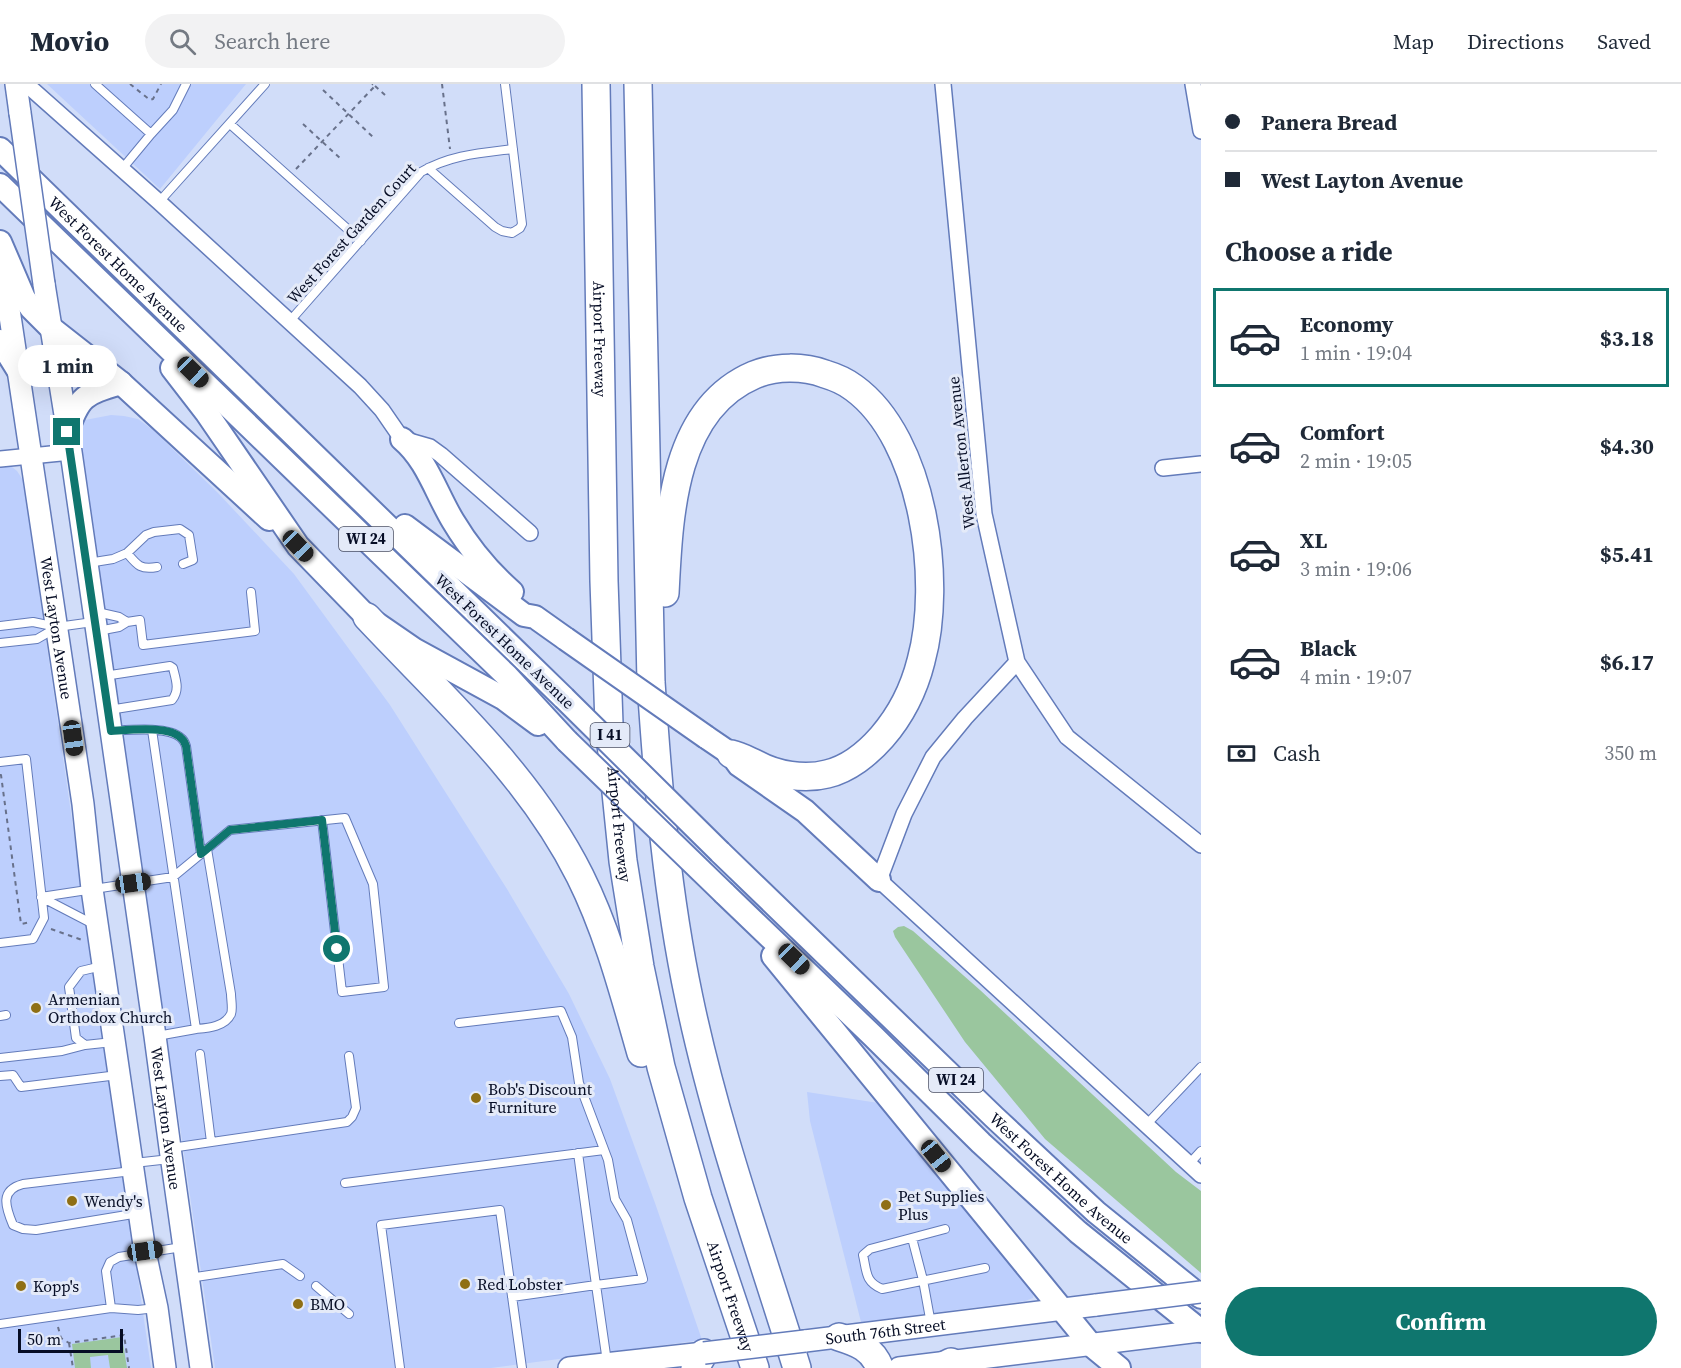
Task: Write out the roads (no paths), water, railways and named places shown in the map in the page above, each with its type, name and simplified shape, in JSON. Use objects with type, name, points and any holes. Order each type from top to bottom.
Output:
[{"type":"highway","name":"Airport Freeway","points":[[596,84],[604,581],[609,724],[624,861],[640,967],[661,1067],[698,1197],[755,1368]]},
{"type":"highway","name":"I 41","points":[[638,84],[651,682],[668,874],[677,940],[706,1068],[797,1368]]},
{"type":"highway","points":[[651,682],[662,640],[668,530],[674,489],[699,425],[710,409],[733,386],[762,372],[789,368],[816,370],[853,387],[884,420],[896,441],[907,464],[921,509],[927,541],[929,593],[926,635],[922,659],[914,684],[896,719],[874,746],[844,767],[826,774],[801,776],[772,771],[744,757],[731,754]]},
{"type":"highway","points":[[367,617],[498,755],[529,793],[560,839],[580,876],[606,938],[671,1159],[698,1197]]},
{"type":"highway","points":[[839,1337],[868,1349],[880,1368]]},
{"type":"main road","name":"West Layton Avenue","points":[[16,84],[87,563],[201,1368]]},
{"type":"main road","name":"West Forest Home Avenue","points":[[0,149],[994,1117],[1079,1197],[1201,1297]]},
{"type":"main road","name":"West Forest Home Avenue","points":[[0,185],[498,668],[567,741],[865,1027],[981,1143],[1078,1232],[1201,1331]]},
{"type":"main road","name":"West Layton Avenue","points":[[0,244],[82,804],[92,889],[91,934],[103,966],[145,1251],[157,1308],[165,1368]]},
{"type":"main road","points":[[0,244],[31,309],[51,328],[121,383],[298,546],[367,617],[415,650],[503,698],[536,723],[567,741]]},
{"type":"main road","points":[[0,341],[18,370]]},
{"type":"main road","points":[[161,342],[171,367],[206,412],[298,546]]},
{"type":"main road","points":[[69,442],[74,411],[79,402],[100,389],[121,383]]},
{"type":"main road","points":[[402,439],[421,459],[453,521],[482,561],[509,590],[528,606],[535,617],[731,754],[739,765],[805,811],[879,880]]},
{"type":"main road","points":[[372,510],[405,527],[524,615],[535,617]]},
{"type":"main road","points":[[732,901],[771,953],[1090,1345],[1119,1368]]},
{"type":"main road","name":"South 76th Street","points":[[578,1367],[699,1361],[839,1337],[1201,1292]]},
{"type":"main road","points":[[899,1368],[945,1365],[1201,1331]]},
{"type":"street","points":[[26,84],[360,386],[382,410],[402,439],[430,447],[441,455],[530,533]]},
{"type":"street","name":"West Allerton Avenue","points":[[943,84],[984,514],[1017,662],[1067,736],[1201,845]]},
{"type":"street","points":[[1193,84],[1201,131]]},
{"type":"street","points":[[0,459],[32,457],[69,442]]},
{"type":"street","points":[[1163,468],[1201,464]]},
{"type":"street","points":[[1017,662],[965,718],[933,757],[904,814],[879,880],[1201,1175]]},
{"type":"lane","points":[[95,84],[151,134]]},
{"type":"lane","points":[[122,169],[173,110],[186,84]]},
{"type":"lane","points":[[159,202],[265,84]]},
{"type":"lane","points":[[428,168],[495,227],[512,233],[520,228],[522,224],[505,84]]},
{"type":"lane","points":[[230,124],[362,241]]},
{"type":"lane","name":"West Forest Garden Court","points":[[289,322],[421,172],[451,158],[513,149]]},
{"type":"lane","points":[[87,563],[113,559],[128,553],[146,535],[154,532],[180,529],[189,535],[193,560],[183,564]]},
{"type":"lane","points":[[128,553],[137,565],[145,568],[157,567]]},
{"type":"lane","points":[[0,626],[33,622],[57,627],[119,617],[127,621],[140,620],[143,645],[255,631],[250,592]]},
{"type":"lane","points":[[95,622],[119,627],[127,621]]},
{"type":"lane","points":[[0,643],[37,639],[57,627]]},
{"type":"lane","points":[[103,676],[170,666],[173,668],[177,687],[177,693],[172,700],[109,721]]},
{"type":"lane","points":[[109,721],[170,732],[181,737],[186,746],[231,994],[231,1014],[215,1027],[155,1036]]},
{"type":"lane","points":[[152,730],[196,1029]]},
{"type":"lane","points":[[0,762],[26,759],[44,918],[33,939],[0,943]]},
{"type":"lane","points":[[41,897],[173,877],[230,830],[322,820],[345,818],[373,884],[384,987],[342,992],[322,820]]},
{"type":"lane","points":[[41,897],[91,934]]},
{"type":"lane","points":[[85,1045],[76,1038],[69,987],[81,971],[103,966]]},
{"type":"lane","points":[[459,1023],[561,1011],[572,1037],[579,1083],[608,1160],[615,1198],[627,1220],[643,1279],[512,1297]]},
{"type":"lane","points":[[0,1058],[114,1042]]},
{"type":"lane","points":[[200,1054],[211,1142]]},
{"type":"lane","points":[[140,1213],[29,1230],[12,1225],[5,1202],[7,1192],[14,1186],[133,1167],[170,1153],[211,1142],[347,1122],[356,1108],[349,1056]]},
{"type":"lane","points":[[1146,1125],[1201,1067]]},
{"type":"lane","points":[[0,1077],[13,1075],[21,1087],[119,1075]]},
{"type":"lane","points":[[345,1183],[604,1150]]},
{"type":"lane","points":[[1189,1164],[1201,1151]]},
{"type":"lane","points":[[578,1153],[607,1364]]},
{"type":"lane","points":[[400,1368],[381,1225],[500,1210],[522,1368]]},
{"type":"lane","points":[[945,1229],[870,1249],[863,1255],[868,1278],[873,1285],[882,1289],[985,1268]]},
{"type":"lane","points":[[912,1238],[923,1280],[931,1326]]},
{"type":"lane","points":[[111,1308],[106,1271],[110,1262],[119,1257],[145,1251],[183,1246]]},
{"type":"lane","points":[[188,1278],[283,1264],[300,1276]]},
{"type":"lane","points":[[316,1286],[349,1314]]},
{"type":"lane","points":[[0,1324],[111,1308],[138,1310],[157,1308]]},
{"type":"place","name":"Armenian Orthodox Church","points":[[36,1008]]},
{"type":"place","name":"Bob's Discount Furniture","points":[[476,1098]]},
{"type":"place","name":"Wendy's","points":[[72,1201]]},
{"type":"place","name":"Pet Supplies Plus","points":[[886,1205]]},
{"type":"place","name":"Red Lobster","points":[[465,1284]]},
{"type":"place","name":"Kopp's","points":[[21,1286]]},
{"type":"place","name":"BMO","points":[[298,1304]]}]
